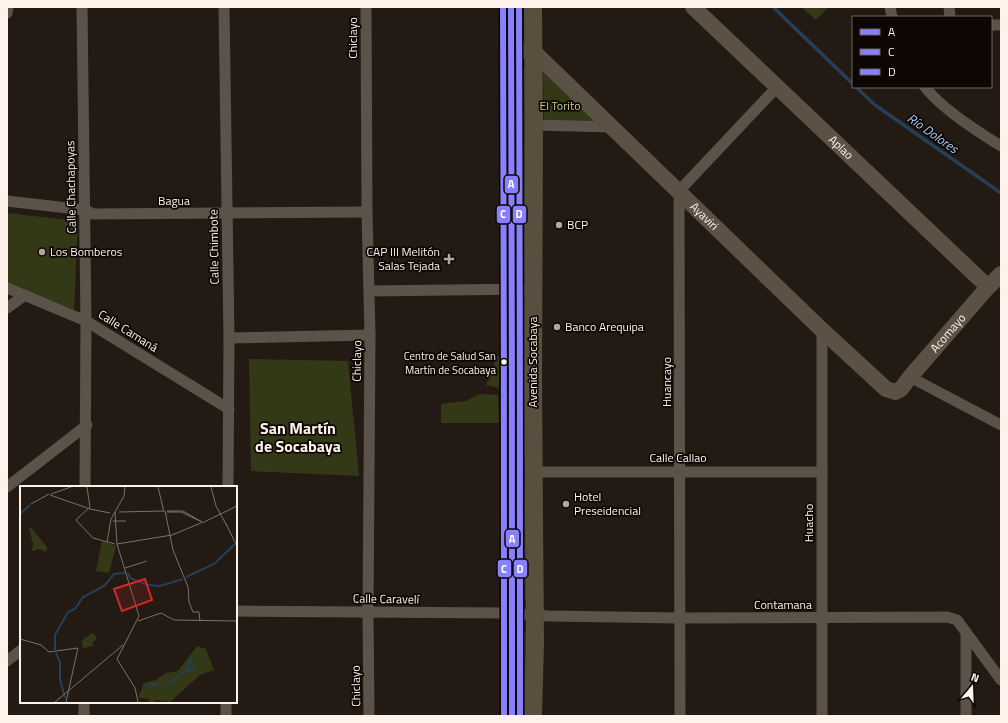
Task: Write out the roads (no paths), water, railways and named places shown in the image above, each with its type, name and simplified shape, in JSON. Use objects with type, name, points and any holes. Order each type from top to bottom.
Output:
[{"type":"main road","name":"Avenida Socabaya","points":[[512,7],[512,716]]},
{"type":"main road","name":"Avenida Socabaya","points":[[533,7],[535,615],[533,716]]},
{"type":"street","points":[[7,13],[8,7]]},
{"type":"street","name":"Calle Chachapoyas","points":[[82,7],[82,109],[85,210],[87,425],[85,486]]},
{"type":"street","name":"Calle Chimbote","points":[[224,7],[229,338],[228,486]]},
{"type":"street","name":"Chiclayo","points":[[366,7],[367,212],[370,291],[368,612],[369,716]]},
{"type":"street","name":"Aplao","points":[[693,7],[988,287]]},
{"type":"street","points":[[511,50],[533,51]]},
{"type":"street","name":"Ayaviri","points":[[533,51],[822,330],[886,389],[895,392]]},
{"type":"street","points":[[679,191],[777,87]]},
{"type":"street","points":[[931,89],[948,108],[1001,146]]},
{"type":"street","points":[[534,125],[612,128]]},
{"type":"street","name":"Huancayo","points":[[679,191],[680,716]]},
{"type":"street","name":"Bagua","points":[[7,201],[85,210],[93,214],[367,212]]},
{"type":"street","name":"Acomayo","points":[[895,392],[901,388],[988,287],[1001,274]]},
{"type":"street","name":"Calle Camaná","points":[[7,288],[86,321],[229,409]]},
{"type":"street","points":[[370,291],[534,289]]},
{"type":"street","points":[[7,308],[24,295]]},
{"type":"street","name":"Huacho","points":[[822,330],[822,716]]},
{"type":"street","points":[[229,338],[370,335]]},
{"type":"street","points":[[910,376],[1001,425]]},
{"type":"street","points":[[7,487],[87,425]]},
{"type":"street","name":"Calle Callao","points":[[534,472],[822,472]]},
{"type":"street","name":"Calle Caravelí","points":[[237,611],[535,615]]},
{"type":"street","name":"Contamana","points":[[535,615],[680,618],[947,617],[957,620],[1001,680]]},
{"type":"street","points":[[966,634],[966,716]]},
{"type":"street","points":[[7,661],[20,651]]},
{"type":"street","points":[[84,703],[84,716]]},
{"type":"street","points":[[226,703],[226,716]]},
{"type":"waterway","name":"Río Dolores","points":[[773,7],[852,83]]},
{"type":"waterway","name":"Río Dolores","points":[[857,88],[875,105],[1001,193]]},
{"type":"place","name":"BCP","points":[[559,225]]},
{"type":"place","name":"Los Bomberos","points":[[42,252]]},
{"type":"place","name":"CAP III Melitón Salas Tejada","points":[[449,259]]},
{"type":"place","name":"Banco Arequipa","points":[[557,327]]},
{"type":"place","name":"Centro de Salud San Martín de Socabaya","points":[[504,362]]},
{"type":"place","name":"Hotel Preseidencial","points":[[566,504]]},
{"type":"district","name":"San Martín de Socabaya","points":[[298,437]]},
{"type":"park label","name":"El Torito","points":[[560,106]]}]
